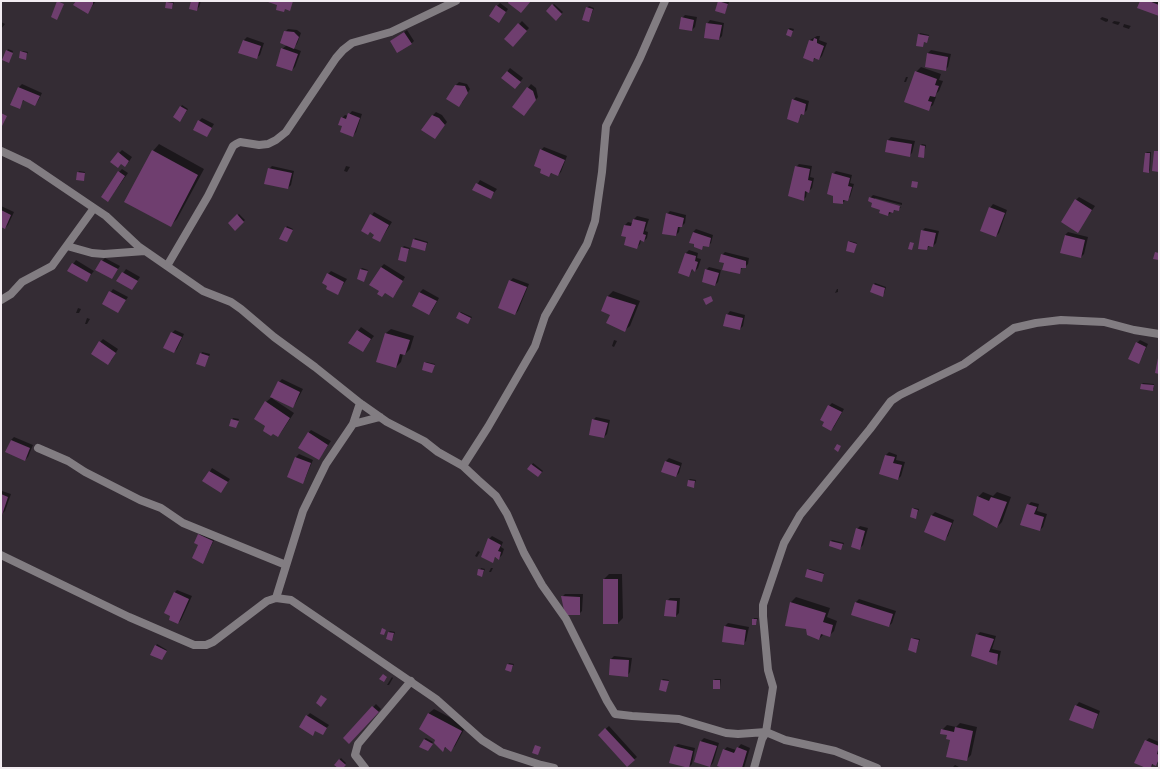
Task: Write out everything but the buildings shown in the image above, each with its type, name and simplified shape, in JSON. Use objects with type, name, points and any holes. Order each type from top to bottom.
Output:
[{"type":"street","points":[[167,266],[208,196],[233,146],[240,142],[259,145],[268,144],[286,132],[336,58],[352,43],[391,32],[456,1]]},
{"type":"street","points":[[463,466],[488,427],[535,346],[545,316],[587,244],[596,221],[606,126],[640,58],[665,1]]},
{"type":"street","points":[[1,151],[29,164],[106,216],[138,246],[203,291],[231,302],[360,403],[380,417],[424,441],[438,452],[463,466],[496,496],[507,514],[524,553],[542,585],[566,619],[615,714],[679,719],[726,733],[738,734],[766,732],[785,740],[835,751],[877,768]]},
{"type":"street","points":[[1,300],[11,294],[22,282],[52,266],[94,208]]},
{"type":"street","points":[[67,246],[92,253],[104,254],[145,251]]},
{"type":"street","points":[[754,768],[762,739],[766,732],[772,686],[768,670],[763,605],[784,543],[800,515],[891,401],[900,395],[964,364],[1014,328],[1036,323],[1062,320],[1104,322],[1134,330],[1159,334]]},
{"type":"street","points":[[276,598],[303,512],[326,464],[353,424],[360,403]]},
{"type":"street","points":[[353,424],[380,417]]},
{"type":"street","points":[[38,448],[68,460],[85,472],[140,500],[161,508],[183,523],[286,565]]},
{"type":"street","points":[[1,555],[128,617],[194,645],[206,645],[267,601],[276,598],[291,600],[436,698],[482,740],[501,752],[540,767],[554,768]]},
{"type":"street","points":[[366,768],[355,755],[358,744],[411,681]]}]
